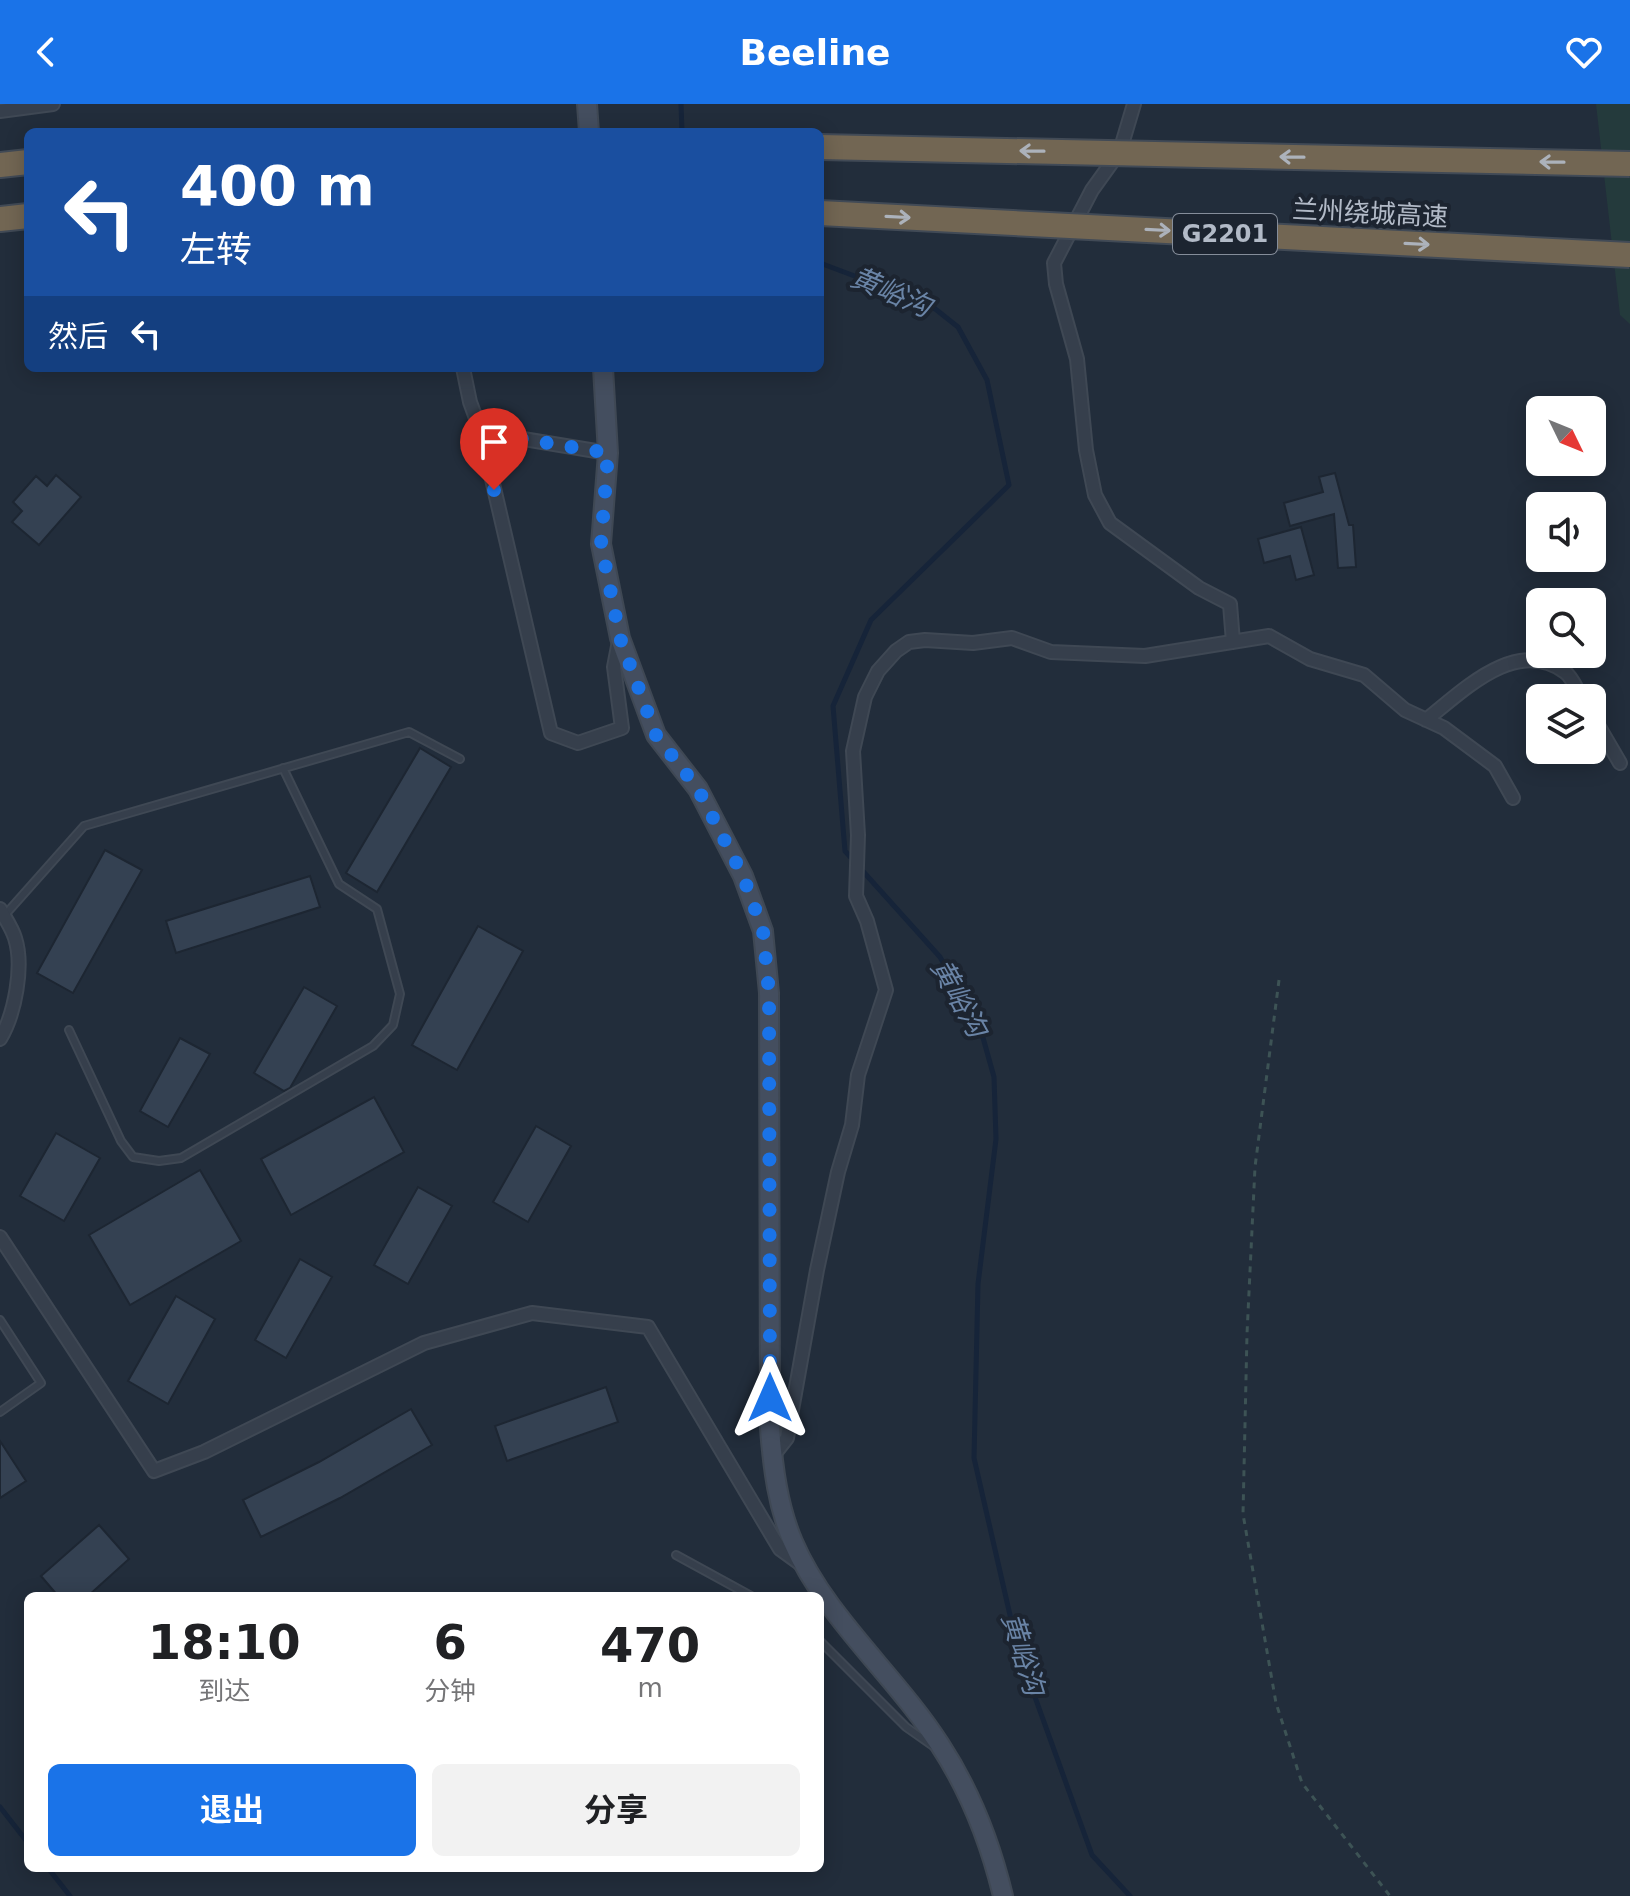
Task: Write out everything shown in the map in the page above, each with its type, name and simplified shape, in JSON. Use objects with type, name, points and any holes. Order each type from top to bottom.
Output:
[{"type":"highway","name":"兰州绕城高速","points":[[824,147],[1630,164]]},
{"type":"highway","points":[[0,165],[24,162]]},
{"type":"highway","name":"兰州绕城高速","points":[[824,213],[1630,255]]},
{"type":"highway","points":[[0,219],[24,216]]},
{"type":"main road","points":[[587,104],[589,128]]},
{"type":"main road","points":[[603,372],[608,453],[601,544],[620,638],[656,735],[698,789],[743,876],[763,931],[769,993],[772,1457],[784,1517],[794,1544],[823,1592]]},
{"type":"main road","points":[[824,1593],[946,1755],[980,1819],[1003,1896]]},
{"type":"street","points":[[0,111],[53,104]]},
{"type":"street","points":[[1134,104],[1120,151],[1092,190],[1054,263],[1056,284],[1077,359],[1086,450],[1095,495],[1110,523],[1199,588],[1230,604],[1233,642]]},
{"type":"street","points":[[464,372],[481,432],[551,733],[578,743],[622,728],[614,667],[620,638]]},
{"type":"street","points":[[481,432],[608,453]]},
{"type":"street","points":[[772,1457],[787,1438],[817,1270],[838,1172],[852,1125],[858,1075],[886,990],[867,921],[856,896],[858,835],[853,751],[865,697],[878,671],[896,651],[909,642],[925,640],[973,643],[1012,638],[1051,652],[1145,656],[1269,636],[1310,659],[1364,675],[1405,710],[1444,728],[1495,766],[1513,798]]},
{"type":"street","points":[[1426,720],[1482,675],[1516,661],[1542,660],[1567,673],[1574,684]]},
{"type":"street","points":[[1606,739],[1620,763]]},
{"type":"street","points":[[0,1039],[7,1027],[18,984],[15,939],[2,913]]},
{"type":"street","points":[[0,1237],[154,1471],[204,1452],[424,1343],[532,1313],[648,1327],[780,1549],[808,1569]]},
{"type":"lane","points":[[2,913],[84,826],[409,732],[460,759]]},
{"type":"lane","points":[[69,1030],[121,1141],[133,1157],[159,1161],[181,1158],[373,1046],[393,1025],[400,994],[377,909],[339,884],[283,768]]},
{"type":"lane","points":[[0,1320],[41,1383],[0,1412]]},
{"type":"lane","points":[[676,1555],[744,1592]]},
{"type":"lane","points":[[824,1645],[906,1727],[946,1755]]},
{"type":"path","points":[[1279,980],[1255,1167],[1243,1514],[1276,1703],[1302,1783],[1390,1896]]},
{"type":"green space","points":[[1596,104],[1630,104],[1630,324],[1620,315]]},
{"type":"building","points":[[1335,473],[1349,525],[1353,525],[1356,567],[1338,568],[1334,514],[1290,526],[1284,503],[1323,492],[1319,477]]},
{"type":"building","points":[[56,475],[81,497],[39,545],[12,522],[22,511],[13,502],[36,476],[47,486]]},
{"type":"building","points":[[1301,527],[1314,575],[1296,580],[1290,556],[1264,563],[1258,539]]},
{"type":"building","points":[[420,748],[451,767],[377,892],[346,873]]},
{"type":"building","points":[[105,850],[142,870],[73,993],[37,973]]},
{"type":"building","points":[[310,876],[320,907],[176,953],[166,921]]},
{"type":"building","points":[[478,926],[523,951],[457,1070],[412,1045]]},
{"type":"building","points":[[304,987],[337,1006],[290,1088],[284,1091],[254,1073]]},
{"type":"building","points":[[180,1038],[210,1054],[168,1127],[140,1111]]},
{"type":"building","points":[[374,1097],[404,1152],[291,1215],[261,1159]]},
{"type":"building","points":[[536,1126],[571,1146],[528,1222],[493,1202]]},
{"type":"building","points":[[56,1133],[100,1158],[64,1221],[20,1196]]},
{"type":"building","points":[[200,1170],[241,1241],[130,1305],[89,1235]]},
{"type":"building","points":[[418,1187],[452,1206],[408,1284],[374,1265]]},
{"type":"building","points":[[300,1259],[332,1277],[286,1358],[255,1340]]},
{"type":"building","points":[[176,1296],[215,1319],[168,1404],[128,1381]]},
{"type":"building","points":[[606,1387],[618,1422],[507,1461],[495,1426]]},
{"type":"building","points":[[411,1409],[432,1445],[340,1498],[261,1537],[243,1500],[319,1462]]},
{"type":"building","points":[[0,1441],[26,1481],[0,1498]]},
{"type":"building","points":[[99,1525],[129,1559],[92,1592],[55,1592],[41,1576]]},
{"type":"waterway","name":"黄峪沟","points":[[681,104],[682,128]]},
{"type":"waterway","name":"黄峪沟","points":[[824,265],[929,304],[958,327],[987,380],[1009,485],[871,620],[833,706],[845,851],[854,861]]},
{"type":"waterway","name":"黄峪沟","points":[[860,868],[940,957],[980,1027],[994,1077],[996,1139],[978,1284],[974,1458],[1018,1650],[1092,1855],[1130,1896]]},
{"type":"waterway","points":[[0,1807],[24,1838]]},
{"type":"waterway","points":[[51,1872],[70,1896]]},
{"type":"route","points":[[494,490],[481,432],[608,453],[601,544],[620,638],[656,735],[698,789],[743,876],[763,931],[769,993],[770,1398]]}]
